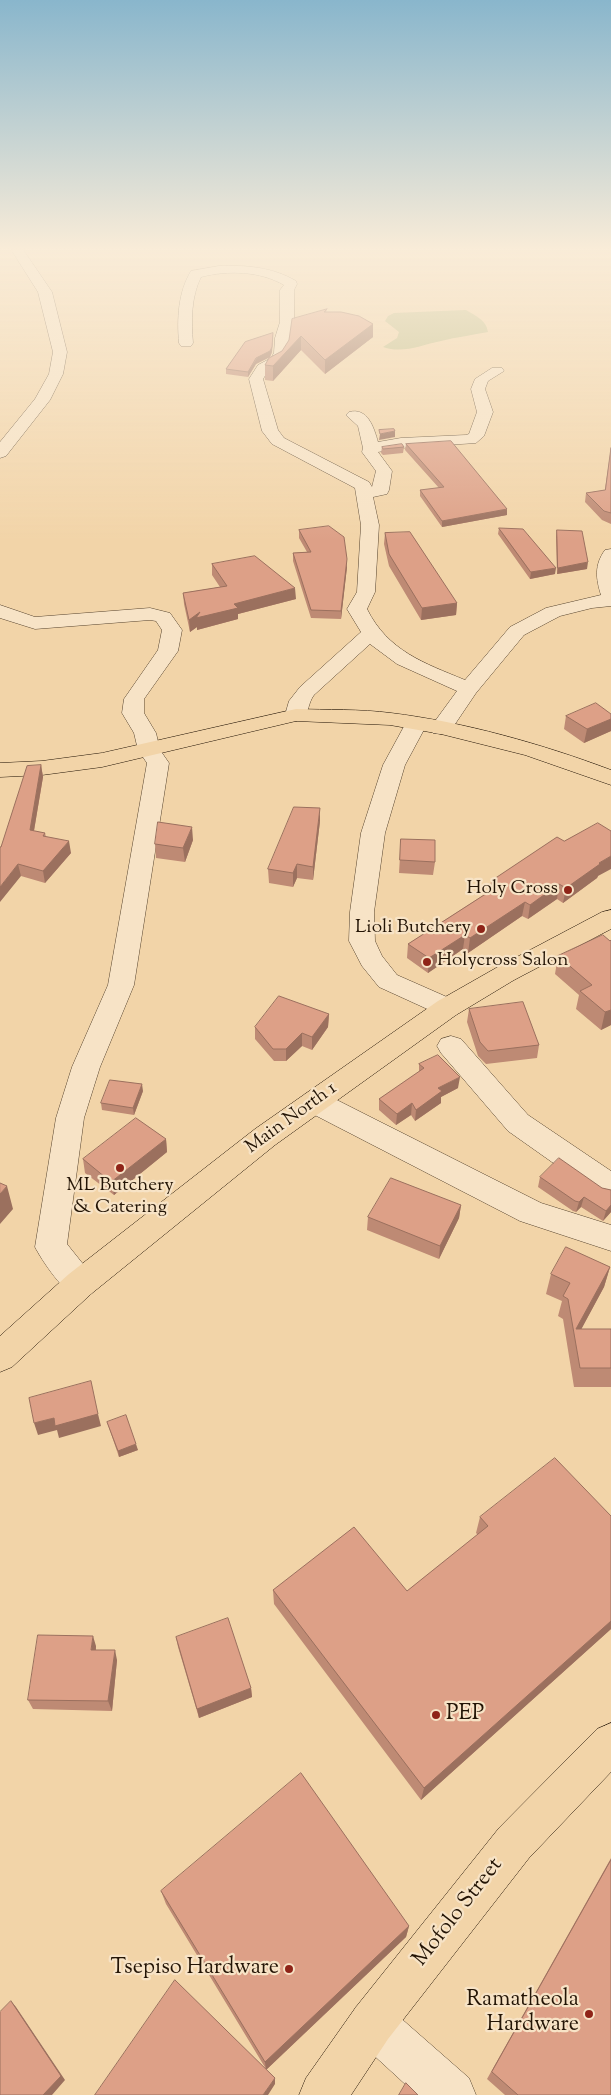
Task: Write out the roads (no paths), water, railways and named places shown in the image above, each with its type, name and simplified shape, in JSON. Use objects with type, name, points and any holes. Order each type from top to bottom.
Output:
[{"type":"main road","points":[[0,770],[42,768],[102,760],[296,715],[390,719],[441,728],[532,750],[611,778]]},
{"type":"main road","name":"Main North 1","points":[[0,1357],[80,1284],[265,1137],[447,1008],[505,974],[611,918]]},
{"type":"main road","name":"Mofolo Street","points":[[323,2095],[372,2022],[514,1843],[611,1743]]},
{"type":"street","points":[[0,452],[42,400],[56,374],[60,352],[58,345]]},
{"type":"street","points":[[282,345],[281,354],[276,361],[263,368],[256,379],[270,432],[278,441],[364,486],[370,525],[366,592],[357,609],[370,634],[379,644],[394,654],[469,689]]},
{"type":"street","points":[[371,448],[401,443],[470,440],[476,436],[485,412],[478,389],[482,379],[496,371]]},
{"type":"street","points":[[354,414],[365,424],[371,448],[370,452],[384,472],[381,490],[366,494]]},
{"type":"street","points":[[611,554],[606,562],[604,572],[611,596]]},
{"type":"street","points":[[441,728],[469,689],[517,631],[553,612],[591,602],[611,600]]},
{"type":"street","points":[[0,611],[15,618],[35,623],[150,614],[163,617],[172,630],[168,652],[134,699],[132,713],[145,733],[149,750],[158,763],[121,985],[86,1067],[70,1118],[51,1247],[80,1284]]},
{"type":"street","points":[[296,715],[299,702],[307,691],[370,634]]},
{"type":"street","points":[[416,724],[394,765],[373,833],[362,912],[362,941],[371,960],[388,981],[447,1008]]},
{"type":"street","points":[[451,1046],[518,1123],[611,1187]]},
{"type":"street","points":[[315,1102],[531,1212],[611,1238]]},
{"type":"street","points":[[372,2022],[452,2095]]},
{"type":"place","name":"Holy Cross","points":[[568,890]]},
{"type":"place","name":"Lioli Butchery","points":[[481,929]]},
{"type":"place","name":"Holycross Salon","points":[[427,962]]},
{"type":"place","name":"ML Butchery & Catering","points":[[120,1168]]},
{"type":"place","name":"PEP","points":[[436,1715]]},
{"type":"place","name":"Tsepiso Hardware","points":[[289,1969]]},
{"type":"place","name":"Ramatheola Hardware","points":[[589,2014]]}]
